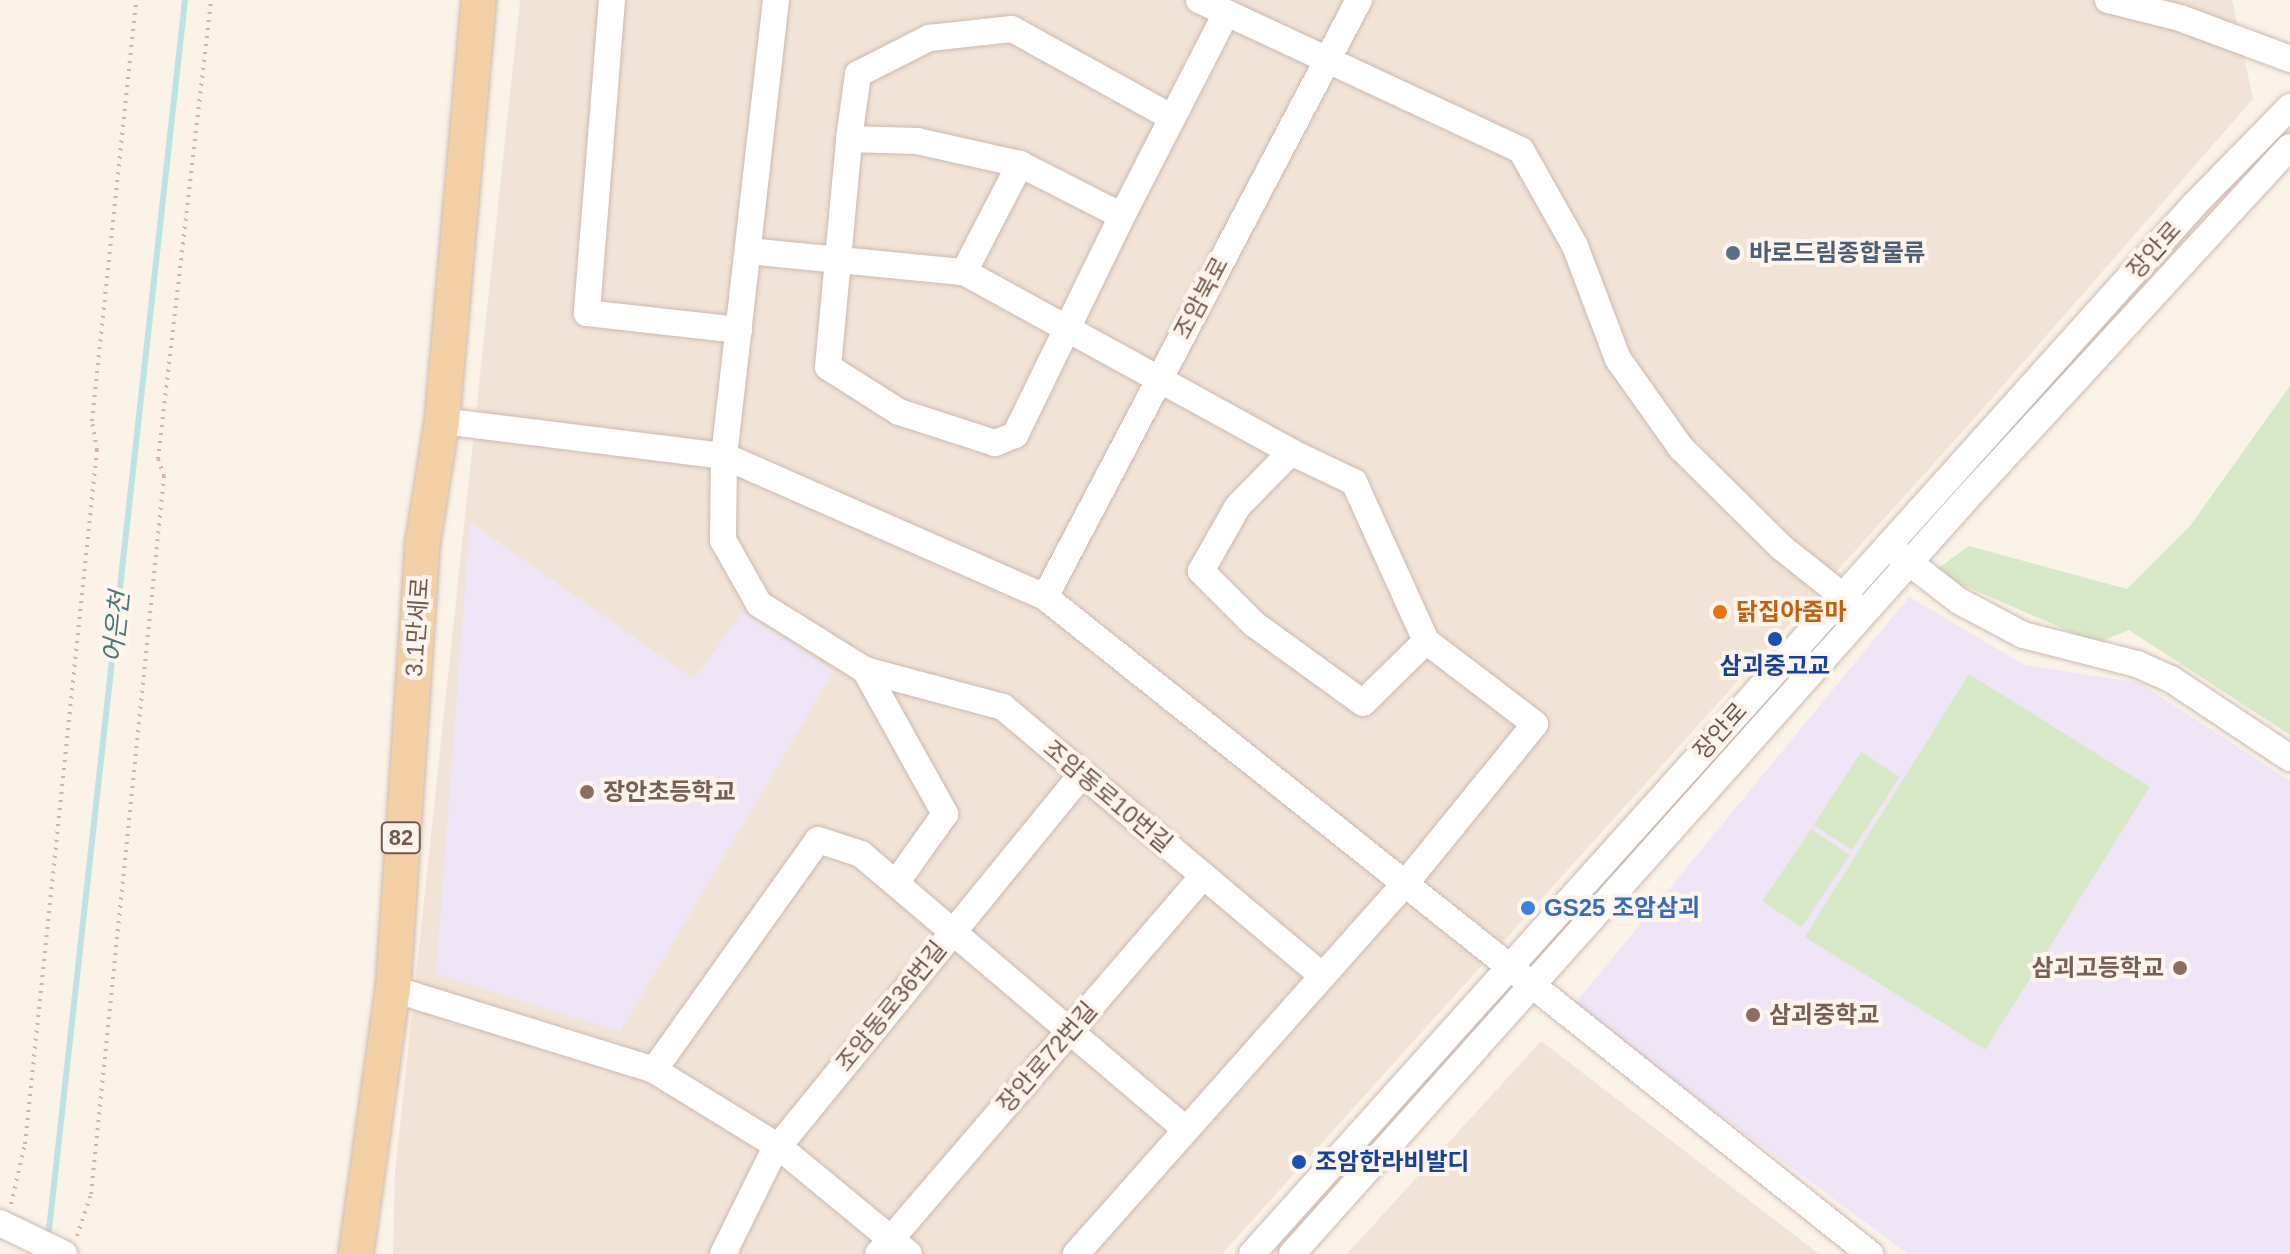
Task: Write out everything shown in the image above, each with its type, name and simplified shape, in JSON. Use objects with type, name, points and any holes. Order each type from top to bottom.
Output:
[{"type":"main road","name":"3.1만세로","points":[[356,1254],[393,989],[423,541],[442,421],[479,0]]},
{"type":"street","points":[[612,0],[587,313],[739,330]]},
{"type":"street","points":[[1199,0],[1521,150],[1575,246],[1618,359],[1681,448],[1781,547],[1853,604]]},
{"type":"street","name":"조암북로","points":[[1045,597],[1359,0]]},
{"type":"street","points":[[2108,0],[2182,9],[2290,59]]},
{"type":"street","name":"조암동로10번길","points":[[770,1],[748,251],[724,456],[723,540],[759,604],[865,670],[1003,707],[1323,976]]},
{"type":"street","points":[[1171,117],[1012,29],[929,38],[858,74],[828,367],[899,412],[995,443],[1015,435],[1065,327],[1226,14]]},
{"type":"street","name":"장안로","points":[[1252,1254],[1508,967],[1853,604],[2195,204],[2290,107]]},
{"type":"street","points":[[849,139],[917,141],[1020,164],[1122,216]]},
{"type":"street","name":"장안로","points":[[1898,554],[2290,147]]},
{"type":"street","points":[[964,272],[1020,164]]},
{"type":"street","points":[[748,251],[964,272],[1291,452],[1354,482],[1426,641],[1535,724],[1405,884],[1076,1254]]},
{"type":"street","points":[[442,421],[724,456],[1045,597],[1870,1254]]},
{"type":"street","points":[[1291,452],[1238,506],[1201,571],[1254,624],[1363,703],[1426,641]]},
{"type":"street","points":[[1898,554],[1959,601],[2023,635],[2137,664],[2171,679],[2290,758]]},
{"type":"street","name":"장안로","points":[[1292,1254],[1531,986],[1853,604]]},
{"type":"street","name":"조암동로10번길","points":[[865,670],[945,814],[896,883]]},
{"type":"street","name":"조암동로36번길","points":[[723,1254],[779,1147],[952,930],[1082,774]]},
{"type":"street","points":[[654,1070],[818,840],[861,854],[1186,1130]]},
{"type":"street","name":"장안로72번길","points":[[393,989],[654,1070],[779,1147],[893,1249],[1070,1031],[1203,876]]},
{"type":"path","points":[[36,1240],[25,1144],[97,450],[92,421],[136,0]]},
{"type":"path","points":[[36,1240],[91,1194],[164,476],[158,459],[211,0]]},
{"type":"shaded area","points":[[520,0],[2232,0],[2253,99],[1973,420],[1222,1254],[393,1254],[395,1173]]},
{"type":"shaded area","name":"장안초등학교","points":[[470,522],[694,679],[743,612],[834,671],[620,1032],[436,974]]},
{"type":"shaded area","points":[[1909,597],[2025,665],[2140,683],[2290,781],[2290,1254],[1908,1254],[1573,1006]]},
{"type":"shaded area","name":"조암한라비발디","points":[[1541,1041],[1819,1254],[1347,1254]]},
{"type":"green space","points":[[2290,386],[2290,735],[2129,630],[2096,643],[1933,572],[1969,546],[2127,589],[2190,526]]},
{"type":"green space","points":[[1969,674],[2150,787],[1985,1050],[1805,937]]},
{"type":"green space","points":[[1861,752],[1900,777],[1852,850],[1814,825]]},
{"type":"green space","points":[[1811,829],[1850,855],[1801,927],[1762,901]]},
{"type":"waterway","name":"어은천","points":[[48,1239],[185,0]]},
{"type":"place","name":"바로드림종합물류","points":[[1733,253]]},
{"type":"place","name":"닭집아줌마","points":[[1720,612]]},
{"type":"place","name":"삼괴중고교","points":[[1775,639]]},
{"type":"place","name":"장안초등학교","points":[[587,792]]},
{"type":"place","name":"GS25 조암삼괴","points":[[1528,908]]},
{"type":"place","name":"삼괴고등학교","points":[[2180,968]]},
{"type":"place","name":"삼괴중학교","points":[[1753,1015]]},
{"type":"place","name":"조암한라비발디","points":[[1299,1162]]}]
